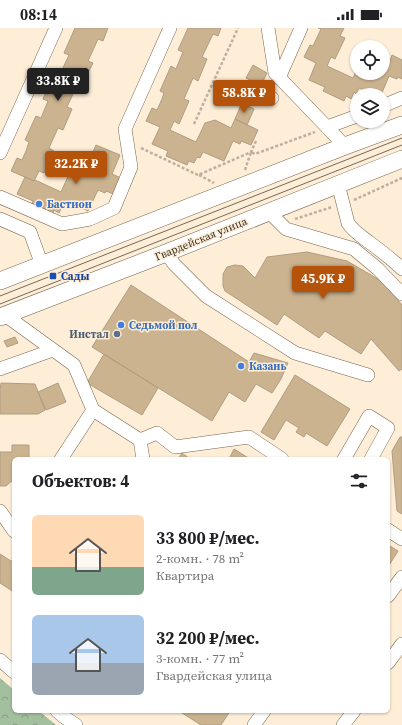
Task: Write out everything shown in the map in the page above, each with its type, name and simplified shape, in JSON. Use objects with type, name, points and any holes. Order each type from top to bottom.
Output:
[{"type":"main road","points":[[0,281],[402,125]]},
{"type":"main road","name":"Гвардейская улица","points":[[2,312],[166,253],[402,159]]},
{"type":"lane","points":[[0,152],[56,28]]},
{"type":"lane","points":[[0,197],[62,224],[90,219],[114,208],[131,167],[125,129],[170,28]]},
{"type":"lane","points":[[268,28],[275,73],[345,146]]},
{"type":"lane","points":[[280,78],[301,28]]},
{"type":"lane","points":[[246,91],[272,98]]},
{"type":"lane","points":[[390,103],[402,98]]},
{"type":"lane","points":[[327,127],[350,119]]},
{"type":"lane","points":[[338,184],[350,226],[402,269]]},
{"type":"lane","points":[[270,212],[286,229],[354,250],[378,269],[402,294]]},
{"type":"lane","points":[[0,219],[30,232],[42,265]]},
{"type":"lane","points":[[166,253],[174,264],[206,296],[294,354],[368,375]]},
{"type":"lane","points":[[2,312],[74,365],[93,410],[140,440],[143,457]]},
{"type":"lane","points":[[0,369],[53,350]]},
{"type":"lane","points":[[62,457],[93,410]]},
{"type":"lane","points":[[345,457],[369,416],[388,428],[372,457]]},
{"type":"lane","points":[[140,440],[157,433],[175,447],[249,437],[279,457]]},
{"type":"lane","points":[[0,512],[12,528]]},
{"type":"lane","points":[[390,531],[402,540]]},
{"type":"lane","points":[[390,593],[402,577]]},
{"type":"lane","points":[[390,660],[402,644]]},
{"type":"lane","points":[[0,660],[12,670]]},
{"type":"lane","points":[[59,713],[76,725]]},
{"type":"lane","points":[[254,725],[263,713]]},
{"type":"lane","points":[[344,725],[353,713]]},
{"type":"path","points":[[194,124],[238,28]]},
{"type":"path","points":[[198,175],[251,152],[255,154],[327,127]]},
{"type":"path","points":[[243,176],[256,141]]},
{"type":"path","points":[[127,142],[220,185]]},
{"type":"green space","points":[[0,678],[12,688],[12,713],[41,713],[56,725],[0,725]]},
{"type":"building","points":[[75,28],[108,28],[103,41],[98,39],[88,61],[93,63],[82,85],[78,83],[67,107],[72,109],[63,130],[58,128],[49,148],[54,151],[44,173],[39,171],[34,181],[11,171],[17,158],[22,160],[29,142],[25,140],[36,116],[41,118],[48,101],[43,99],[56,70],[61,72],[69,55],[64,53]]},
{"type":"building","points":[[188,28],[221,28],[218,36],[213,34],[202,57],[207,59],[198,81],[193,78],[184,99],[189,101],[179,124],[174,121],[170,130],[196,142],[205,123],[215,120],[231,128],[235,119],[258,130],[251,145],[241,141],[240,144],[233,141],[224,161],[203,152],[200,158],[197,157],[194,163],[189,161],[187,165],[166,156],[168,151],[152,144],[160,127],[146,121],[152,108],[157,110],[162,99],[164,93],[160,91],[171,66],[176,69],[183,52],[178,50]]},
{"type":"building","points":[[318,28],[344,28],[340,36],[345,38],[335,59],[331,57],[327,66],[350,77],[350,80],[387,80],[384,88],[350,88],[350,98],[346,96],[344,101],[323,91],[325,87],[309,80],[316,63],[304,57],[310,45],[313,46],[321,29]]},
{"type":"building","points":[[392,55],[402,60],[402,79],[398,77],[397,79],[390,76],[390,61]]},
{"type":"building","points":[[253,65],[267,73],[261,85],[246,78]]},
{"type":"building","points":[[242,103],[254,109],[247,125],[235,119]]},
{"type":"building","points":[[96,145],[120,155],[112,174],[123,179],[116,195],[98,190],[88,211],[67,201],[65,208],[62,206],[59,213],[54,210],[52,215],[31,205],[33,201],[17,194],[25,177],[61,192],[70,172],[80,170],[89,174],[92,166],[88,164]]},
{"type":"building","points":[[307,252],[347,261],[383,282],[402,305],[402,369],[399,371],[371,339],[361,354],[325,331],[319,338],[284,314],[277,325],[225,291],[223,286],[223,274],[227,267],[235,265],[243,266],[255,278],[267,257]]},
{"type":"building","points":[[131,285],[249,362],[254,353],[288,363],[281,379],[272,393],[256,384],[245,402],[229,392],[212,421],[92,347]]},
{"type":"building","points":[[15,337],[18,343],[7,347],[4,341]]},
{"type":"building","points":[[104,354],[158,388],[142,415],[87,383]]},
{"type":"building","points":[[295,375],[350,409],[327,446],[306,433],[304,437],[296,432],[299,428],[286,420],[274,440],[261,432]]},
{"type":"building","points":[[1,383],[35,384],[45,410],[38,414],[0,414]]},
{"type":"building","points":[[58,383],[66,402],[46,410],[38,392]]},
{"type":"building","points":[[400,437],[402,437],[402,514],[397,511],[392,451]]},
{"type":"building","points":[[12,445],[29,445],[29,457],[12,457],[12,481],[6,486],[0,486],[0,452],[12,452]]},
{"type":"building","points":[[234,449],[247,457],[230,457]]},
{"type":"building","points":[[182,453],[187,457],[179,457]]},
{"type":"building","points":[[390,546],[398,551],[390,564]]},
{"type":"building","points":[[0,554],[12,562],[12,591],[0,583]]},
{"type":"building","points":[[182,713],[229,713],[221,725],[201,725]]},
{"type":"tram line","points":[[0,296],[402,138]]},
{"type":"tram line","points":[[0,304],[402,145]]},
{"type":"place","name":"Бастион","points":[[39,204]]},
{"type":"place","name":"Сады","points":[[53,276]]},
{"type":"place","name":"Седьмой пол","points":[[121,325]]},
{"type":"place","name":"Инстал","points":[[117,334]]},
{"type":"place","name":"Казань","points":[[241,366]]}]
